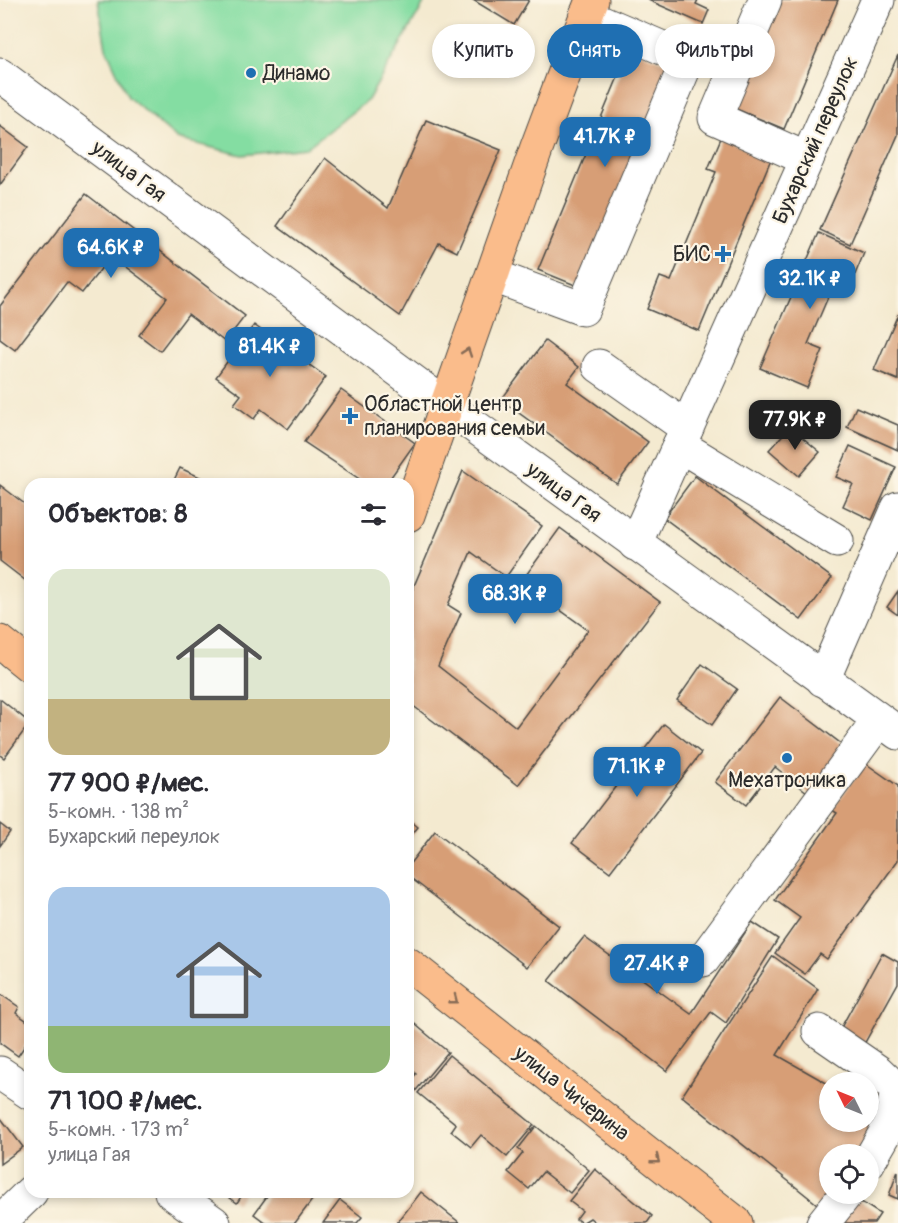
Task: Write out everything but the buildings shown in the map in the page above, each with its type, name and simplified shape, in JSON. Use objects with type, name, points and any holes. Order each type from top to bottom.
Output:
[{"type":"main road","points":[[414,499],[494,276],[537,147],[589,7]]},
{"type":"main road","points":[[0,642],[24,661]]},
{"type":"main road","name":"улица Чичерина","points":[[414,969],[736,1223]]},
{"type":"street","points":[[765,0],[715,118],[807,159]]},
{"type":"street","name":"Бухарский переулок","points":[[635,544],[878,0]]},
{"type":"street","points":[[494,276],[583,309],[688,59],[589,7]]},
{"type":"street","name":"улица Гая","points":[[0,75],[448,407],[888,727]]},
{"type":"street","points":[[599,366],[683,436],[837,542]]},
{"type":"street","points":[[823,680],[898,508]]},
{"type":"street","points":[[703,960],[888,727]]},
{"type":"street","points":[[819,1031],[877,1071],[897,1090],[891,1123],[879,1144]]},
{"type":"street","points":[[0,1072],[24,1089]]},
{"type":"street","points":[[0,1222],[25,1198]]},
{"type":"street","points":[[179,1198],[214,1223]]},
{"type":"street","points":[[823,1223],[838,1204]]},
{"type":"green space","name":"Динамо","points":[[98,0],[426,0],[368,100],[306,148],[242,155],[177,139],[128,97],[106,48]]},
{"type":"place","name":"Динамо","points":[[251,73]]},
{"type":"place","name":"БИС","points":[[723,254]]},
{"type":"place","name":"Областной центр планирования семьи","points":[[350,416]]},
{"type":"place","name":"Мехатроника","points":[[787,758]]}]
